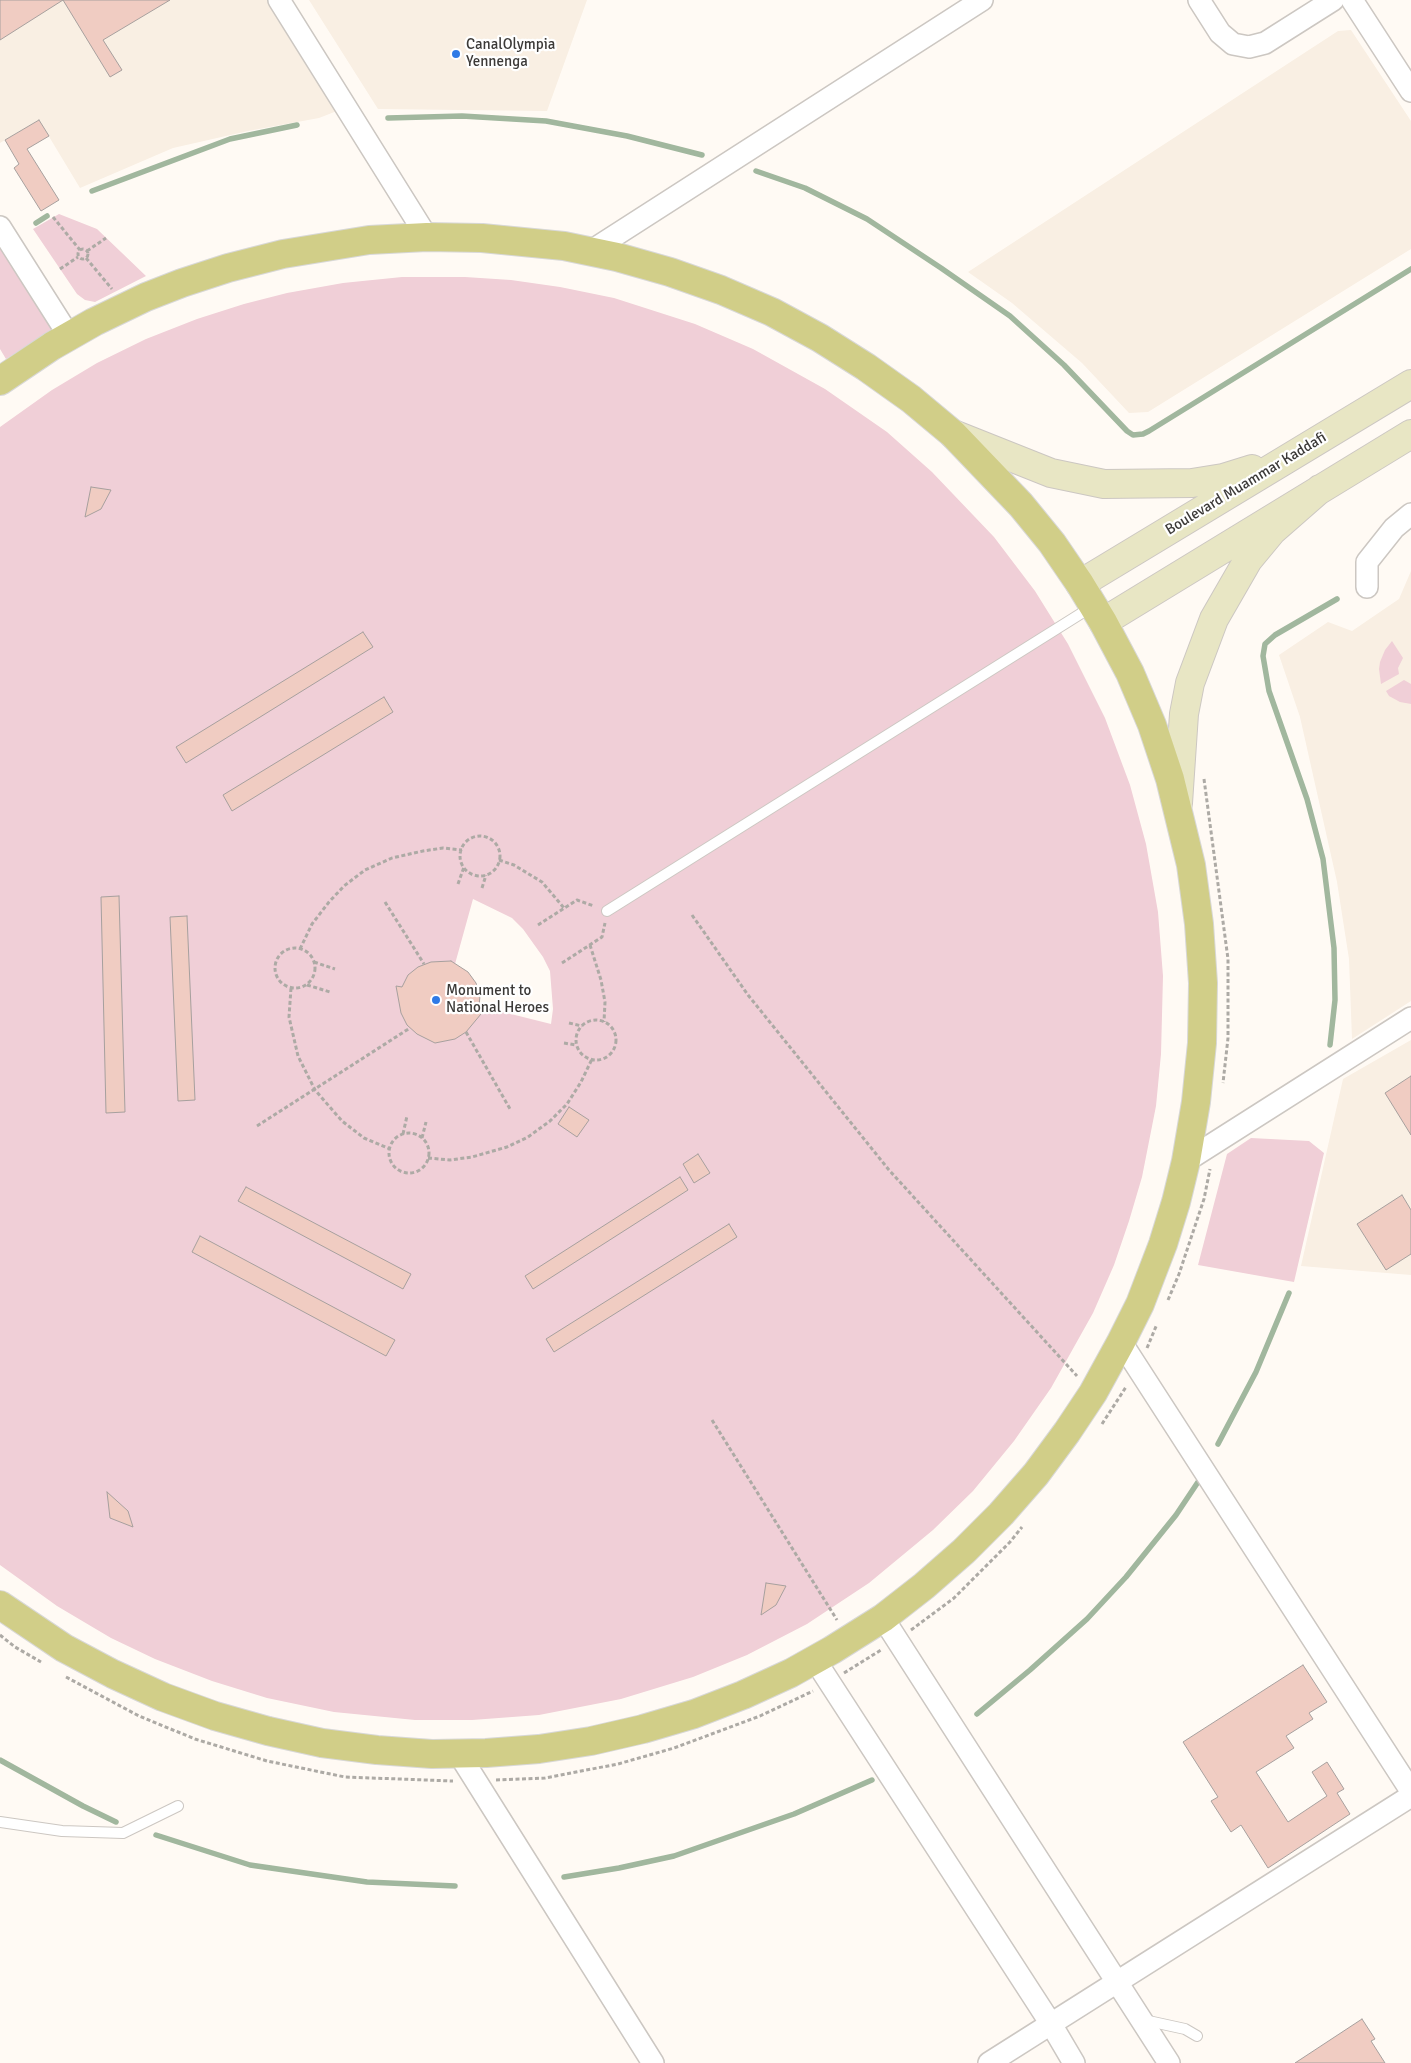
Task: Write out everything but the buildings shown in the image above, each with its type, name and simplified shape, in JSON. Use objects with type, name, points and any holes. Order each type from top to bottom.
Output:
[{"type":"main road","points":[[0,1605],[56,1643],[104,1670],[163,1697],[215,1716],[268,1731],[322,1743],[386,1751],[459,1754],[539,1749],[591,1741],[643,1729],[694,1714],[743,1695],[815,1660],[849,1640],[890,1629],[945,1569],[1001,1514],[1052,1454],[1093,1393],[1140,1304],[1163,1244],[1186,1161],[1200,1073],[1203,984],[1196,894],[1178,806],[1152,725],[1130,673],[1092,604],[1052,543],[1021,505],[953,434],[911,399],[866,367],[820,338],[772,312],[696,281],[644,264],[590,251],[509,240],[426,237],[340,244],[283,254],[228,268],[146,297],[69,336],[2,376]]},
{"type":"main road","name":"Boulevard Muammar Kaddafi","points":[[1092,604],[1292,457],[1411,384]]},
{"type":"main road","points":[[953,434],[1050,473],[1104,484],[1192,483],[1223,478],[1292,457]]},
{"type":"main road","points":[[1092,604],[1320,489],[1411,434]]},
{"type":"main road","points":[[1178,806],[1184,714],[1190,683],[1214,619],[1248,560],[1272,531],[1320,489]]},
{"type":"street","points":[[279,0],[426,237]]},
{"type":"street","points":[[590,251],[982,0]]},
{"type":"street","points":[[1199,0],[1220,34],[1233,44],[1249,47],[1265,43],[1334,0]]},
{"type":"street","points":[[1352,0],[1411,91]]},
{"type":"street","points":[[0,227],[69,336]]},
{"type":"street","points":[[1367,587],[1367,562],[1394,528],[1411,514]]},
{"type":"street","points":[[1186,1161],[1411,1018]]},
{"type":"street","points":[[1121,1342],[1411,1791]]},
{"type":"street","points":[[890,1629],[1169,2063]]},
{"type":"street","points":[[815,1660],[1051,2024],[1073,2062]]},
{"type":"street","points":[[459,1754],[653,2063]]},
{"type":"street","points":[[989,2063],[1411,1796]]},
{"type":"lane","points":[[607,911],[1092,604]]},
{"type":"lane","points":[[0,1822],[62,1831],[123,1833],[178,1806]]},
{"type":"lane","points":[[1143,2020],[1185,2029],[1197,2036]]},
{"type":"path","points":[[53,217],[80,250]]},
{"type":"path","points":[[86,258],[87,251],[106,238]]},
{"type":"path","points":[[80,250],[85,249],[87,251]]},
{"type":"path","points":[[60,269],[78,256],[80,250]]},
{"type":"path","points":[[78,256],[86,258],[115,292]]},
{"type":"path","points":[[1204,775],[1206,803],[1218,876],[1228,959],[1228,1038],[1223,1085]]},
{"type":"path","points":[[482,888],[486,875],[496,868],[499,860],[499,849],[496,844],[485,836],[472,837],[467,841],[462,850],[461,860],[464,866],[473,874],[486,875]]},
{"type":"path","points":[[300,949],[312,924],[329,902],[344,886],[365,870],[392,858],[423,851],[443,848],[462,850]]},
{"type":"path","points":[[499,860],[514,865],[542,882],[564,908]]},
{"type":"path","points":[[458,884],[464,866]]},
{"type":"path","points":[[538,925],[577,900],[607,911],[602,937],[562,963]]},
{"type":"path","points":[[385,902],[424,964]]},
{"type":"path","points":[[692,916],[748,995],[889,1170],[1093,1393]]},
{"type":"path","points":[[590,945],[605,1002],[604,1022]]},
{"type":"path","points":[[314,962],[314,975],[307,985],[301,988],[291,988],[278,979],[276,966],[278,960],[287,950],[300,949],[306,952],[314,962],[335,969]]},
{"type":"path","points":[[307,985],[330,992]]},
{"type":"path","points":[[291,988],[289,1016],[298,1056],[315,1090],[342,1121],[364,1138],[390,1149]]},
{"type":"path","points":[[564,1043],[576,1045],[584,1055],[592,1059],[602,1059],[608,1056],[615,1046],[615,1034],[612,1028],[604,1022],[594,1020],[582,1026],[578,1031],[576,1045]]},
{"type":"path","points":[[568,1023],[582,1026]]},
{"type":"path","points":[[257,1126],[410,1028]]},
{"type":"path","points":[[466,1032],[510,1109]]},
{"type":"path","points":[[428,1158],[450,1160],[472,1157],[507,1147],[528,1137],[550,1121],[567,1104],[581,1082],[592,1059]]},
{"type":"path","points":[[403,1135],[407,1116]]},
{"type":"path","points":[[422,1139],[426,1122]]},
{"type":"path","points":[[414,1134],[422,1139],[427,1147],[428,1158],[420,1170],[408,1173],[402,1172],[392,1164],[389,1158],[390,1149],[395,1139],[403,1135],[414,1134]]},
{"type":"path","points":[[1164,1308],[1179,1274],[1204,1198],[1216,1142]]},
{"type":"path","points":[[1100,1427],[1138,1368],[1161,1317]]},
{"type":"path","points":[[712,1420],[849,1640]]},
{"type":"path","points":[[65,1676],[147,1719],[195,1739],[267,1761],[344,1777],[476,1781],[544,1778],[618,1764],[674,1748],[760,1716],[830,1683],[890,1629],[954,1598],[1023,1527]]},
{"type":"path","points":[[0,1635],[15,1647],[48,1667]]},
{"type":"shaded area","points":[[0,0],[272,0],[342,109],[319,118],[248,131],[173,148],[80,188],[39,120],[0,143]]},
{"type":"shaded area","name":"CanalOlympia Yennenga","points":[[309,0],[587,0],[547,111],[378,109]]},
{"type":"shaded area","points":[[1351,30],[1411,121],[1411,249],[1148,412],[1129,413],[1082,363],[1012,303],[968,272],[1338,31]]},
{"type":"shaded area","points":[[59,214],[97,229],[146,276],[95,302],[85,300],[77,294],[33,229]]},
{"type":"shaded area","points":[[0,236],[57,328],[6,359],[0,349]]},
{"type":"shaded area","points":[[402,277],[465,277],[511,280],[560,287],[614,298],[695,324],[753,349],[825,389],[887,432],[932,472],[994,537],[1035,591],[1068,644],[1105,718],[1130,785],[1146,844],[1158,912],[1163,976],[1161,1054],[1156,1106],[1142,1177],[1114,1265],[1093,1313],[1051,1388],[1014,1441],[973,1491],[933,1530],[869,1583],[807,1624],[747,1655],[693,1677],[621,1699],[539,1715],[472,1720],[415,1720],[334,1712],[267,1698],[212,1681],[155,1659],[111,1638],[57,1606],[0,1565],[0,427],[52,390],[97,363],[146,339],[197,319],[244,304],[287,293],[343,283]],"holes":[[[473,899],[512,918],[523,929],[543,957],[550,971],[553,1009],[551,1024],[479,1006],[480,996],[455,964]]]},
{"type":"shaded area","points":[[1411,571],[1411,1001],[1352,1039],[1349,959],[1337,882],[1300,717],[1279,655],[1328,622],[1352,631],[1399,599]]},
{"type":"shaded area","points":[[1392,641],[1403,658],[1398,668],[1399,674],[1381,684],[1380,662],[1385,650]]},
{"type":"shaded area","points":[[1404,680],[1411,684],[1411,704],[1400,702],[1389,696],[1386,691]]},
{"type":"shaded area","points":[[1411,1040],[1411,1275],[1301,1266],[1343,1079]]},
{"type":"shaded area","points":[[1251,1138],[1309,1141],[1324,1153],[1294,1282],[1198,1265],[1227,1154]]},
{"type":"waterway","points":[[388,118],[462,116],[546,121],[627,136],[702,155]]},
{"type":"waterway","points":[[92,191],[230,139],[297,125]]},
{"type":"waterway","points":[[756,171],[805,188],[867,219],[1010,316],[1064,365],[1133,435],[1149,431],[1411,269]]},
{"type":"waterway","points":[[36,223],[47,216]]},
{"type":"waterway","points":[[1330,1045],[1335,1000],[1334,948],[1323,859],[1307,799],[1269,691],[1263,656],[1265,644],[1275,635],[1337,599]]},
{"type":"waterway","points":[[1218,1444],[1256,1372],[1289,1293]]},
{"type":"waterway","points":[[977,1714],[1087,1619],[1126,1577],[1176,1515],[1198,1482]]},
{"type":"waterway","points":[[0,1760],[116,1822]]},
{"type":"waterway","points":[[564,1877],[674,1856],[794,1814],[872,1780]]},
{"type":"waterway","points":[[156,1835],[250,1865],[367,1882],[455,1886]]},
{"type":"place","name":"CanalOlympia Yennenga","points":[[456,54]]},
{"type":"place","name":"Monument to National Heroes","points":[[436,1000]]}]
